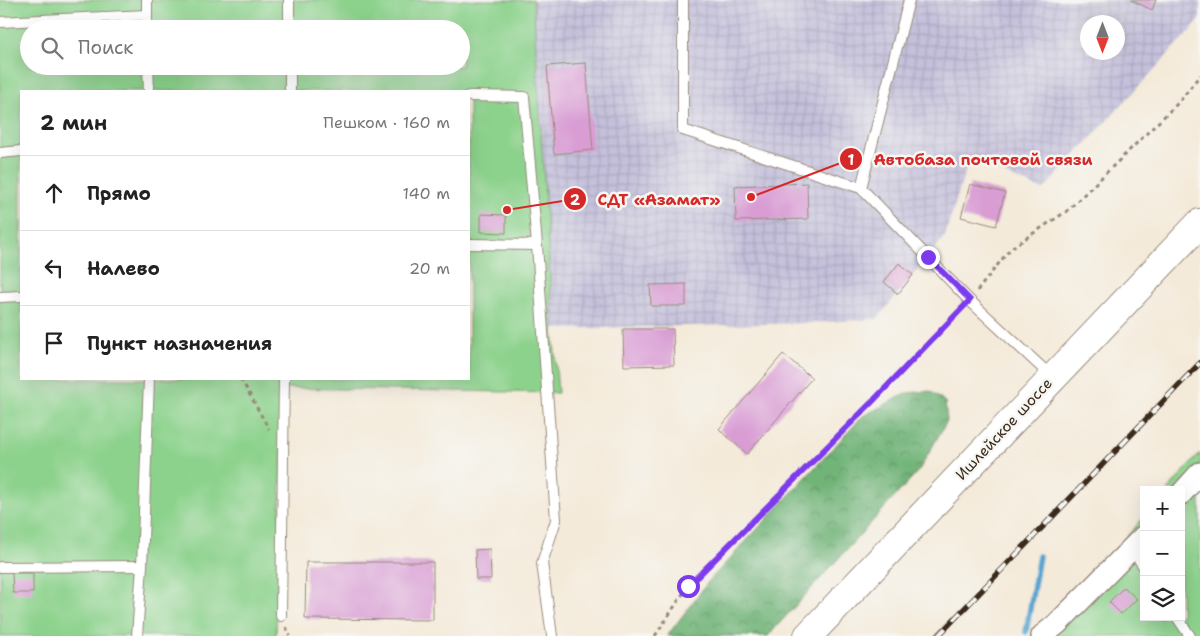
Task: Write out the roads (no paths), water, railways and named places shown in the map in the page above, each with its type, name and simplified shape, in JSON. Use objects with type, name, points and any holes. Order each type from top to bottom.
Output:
[{"type":"main road","name":"Ишлейское шоссе","points":[[808,636],[1200,223]]},
{"type":"street","points":[[1042,636],[1057,624],[1138,542]]},
{"type":"lane","points":[[147,0],[147,20]]},
{"type":"lane","points":[[289,0],[289,20]]},
{"type":"lane","points":[[683,0],[683,130],[861,188],[970,300],[1053,377]]},
{"type":"lane","points":[[861,188],[909,0]]},
{"type":"lane","points":[[42,20],[147,15]]},
{"type":"lane","points":[[0,22],[20,21]]},
{"type":"lane","points":[[148,75],[149,90]]},
{"type":"lane","points":[[290,75],[290,90]]},
{"type":"lane","points":[[470,96],[524,97],[537,245],[556,520],[542,563],[552,636]]},
{"type":"lane","points":[[0,153],[20,151]]},
{"type":"lane","points":[[470,244],[537,245]]},
{"type":"lane","points":[[0,297],[20,296]]},
{"type":"lane","points":[[138,636],[149,380]]},
{"type":"lane","points":[[281,616],[284,380]]},
{"type":"lane","points":[[0,567],[142,566]]},
{"type":"lane","points":[[1180,621],[1190,636]]},
{"type":"waterway","points":[[1026,632],[1039,556]]},
{"type":"railway","points":[[938,636],[1200,363]]},
{"type":"place","name":"Автобаза почтовой связи","points":[[751,197]]},
{"type":"place","name":"СДТ «Азамат»","points":[[507,210]]}]
